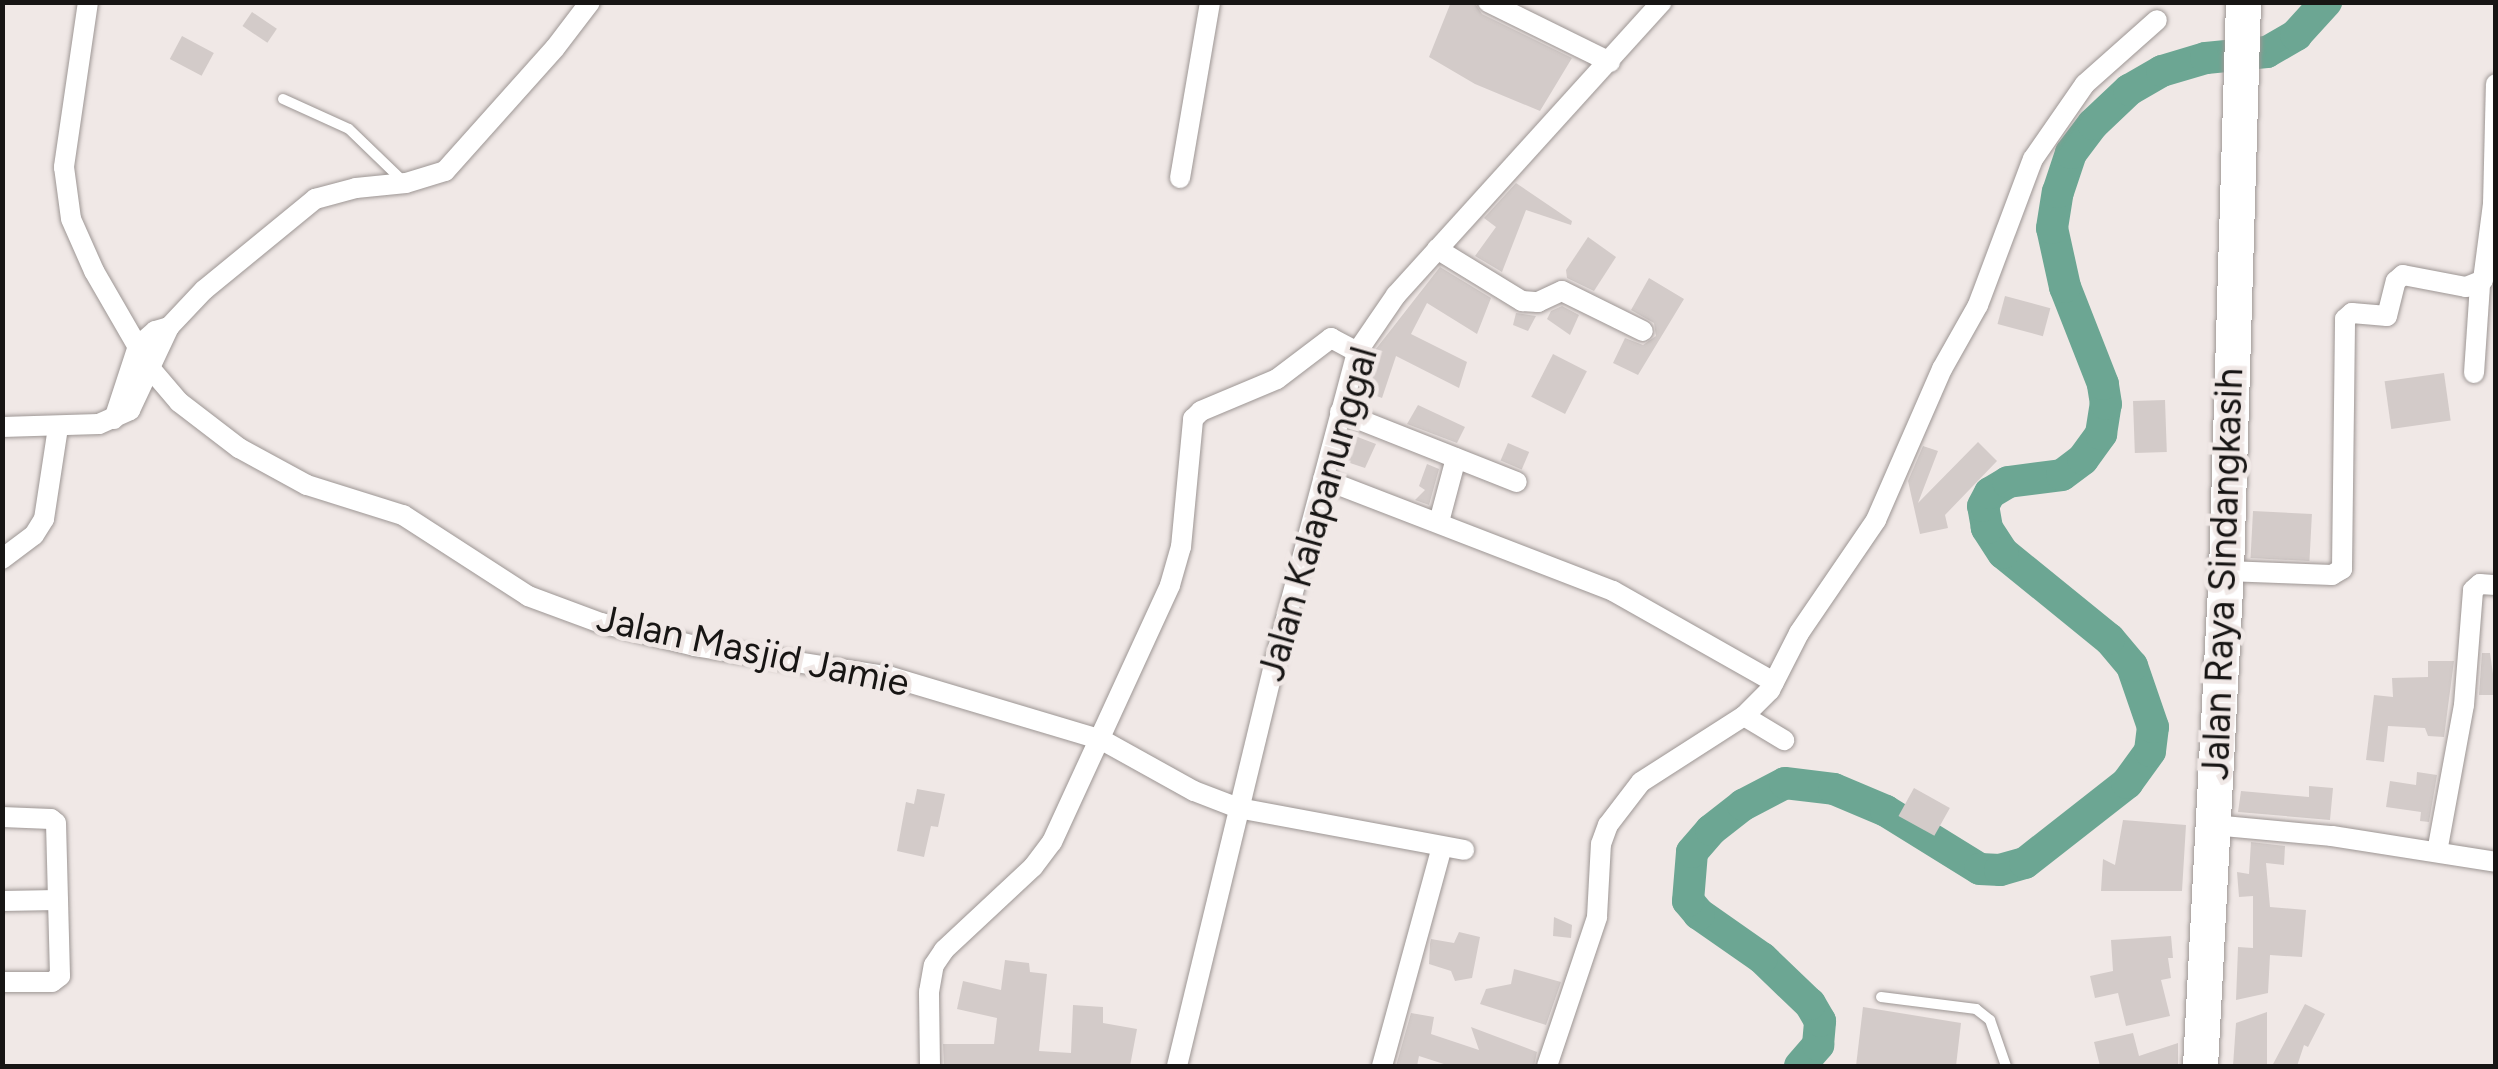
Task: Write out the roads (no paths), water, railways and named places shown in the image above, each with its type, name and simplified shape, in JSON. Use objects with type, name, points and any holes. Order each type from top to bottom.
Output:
[{"type":"highway","name":"Jalan Raya Sindangkasih","points":[[2200,1066],[2226,571],[2243,18]]},
{"type":"street","name":"Jalan Masjid Jamie","points":[[88,2],[64,167],[65,198],[94,271],[144,356],[198,419],[274,469],[403,515],[528,596],[558,609],[647,636],[891,678],[1102,740],[1194,791],[1238,808],[1453,849],[1382,1066]]},
{"type":"street","points":[[2,427],[58,428],[114,419],[130,410],[144,356],[204,290],[315,199],[356,188],[428,178],[459,159],[590,2]]},
{"type":"street","points":[[1180,178],[1210,2]]},
{"type":"street","points":[[1488,2],[1610,62]]},
{"type":"street","name":"Jalan Kalapanunggal","points":[[1177,1066],[1238,808],[1340,412],[1344,344],[1396,295],[1662,2]]},
{"type":"street","points":[[1547,1066],[1597,917],[1601,844],[1608,825],[1648,776],[1744,716],[1765,697],[1799,633],[1876,520],[1942,368],[1978,305],[2033,159],[2085,84],[2156,20]]},
{"type":"street","points":[[2474,373],[2480,284],[2485,275],[2493,204],[2496,84]]},
{"type":"street","points":[[1437,249],[1522,301],[1538,302],[1562,291],[1643,331]]},
{"type":"street","points":[[2226,571],[2340,572],[2346,316],[2387,316],[2396,281],[2403,274],[2466,287],[2480,284]]},
{"type":"street","points":[[930,1066],[929,992],[934,964],[1044,855],[1102,740],[1178,560],[1193,419],[1202,411],[1277,379],[1344,344]]},
{"type":"street","points":[[1340,412],[1517,482]]},
{"type":"street","points":[[2,559],[34,535],[44,518],[58,428]]},
{"type":"street","points":[[1439,522],[1456,458]]},
{"type":"street","points":[[1323,479],[1613,590],[1774,682]]},
{"type":"street","points":[[2437,852],[2464,705],[2473,590],[2480,584],[2496,585]]},
{"type":"street","points":[[1744,716],[1784,740]]},
{"type":"street","points":[[2,817],[51,818],[56,823],[58,900],[58,980],[2,982]]},
{"type":"street","points":[[2214,825],[2332,836],[2496,862]]},
{"type":"street","points":[[2,901],[58,900]]},
{"type":"lane","points":[[283,99],[349,130],[406,184]]},
{"type":"lane","points":[[1882,997],[1976,1009],[1990,1020],[2006,1066]]},
{"type":"waterway","points":[[1800,1066],[1818,1045],[1820,1021],[1810,1004],[1762,958],[1699,914],[1688,901],[1692,852],[1711,830],[1743,805],[1785,783],[1834,789],[1886,811],[1980,869],[2000,870],[2025,863],[2127,783],[2150,751],[2153,727],[2132,666],[2109,639],[2003,553],[1987,528],[1983,506],[1990,493],[2008,482],[2062,475],[2083,459],[2101,434],[2106,404],[2103,384],[2065,287],[2052,228],[2058,192],[2071,153],[2093,124],[2129,90],[2162,71],[2206,58],[2267,52],[2296,35],[2326,2]]}]
